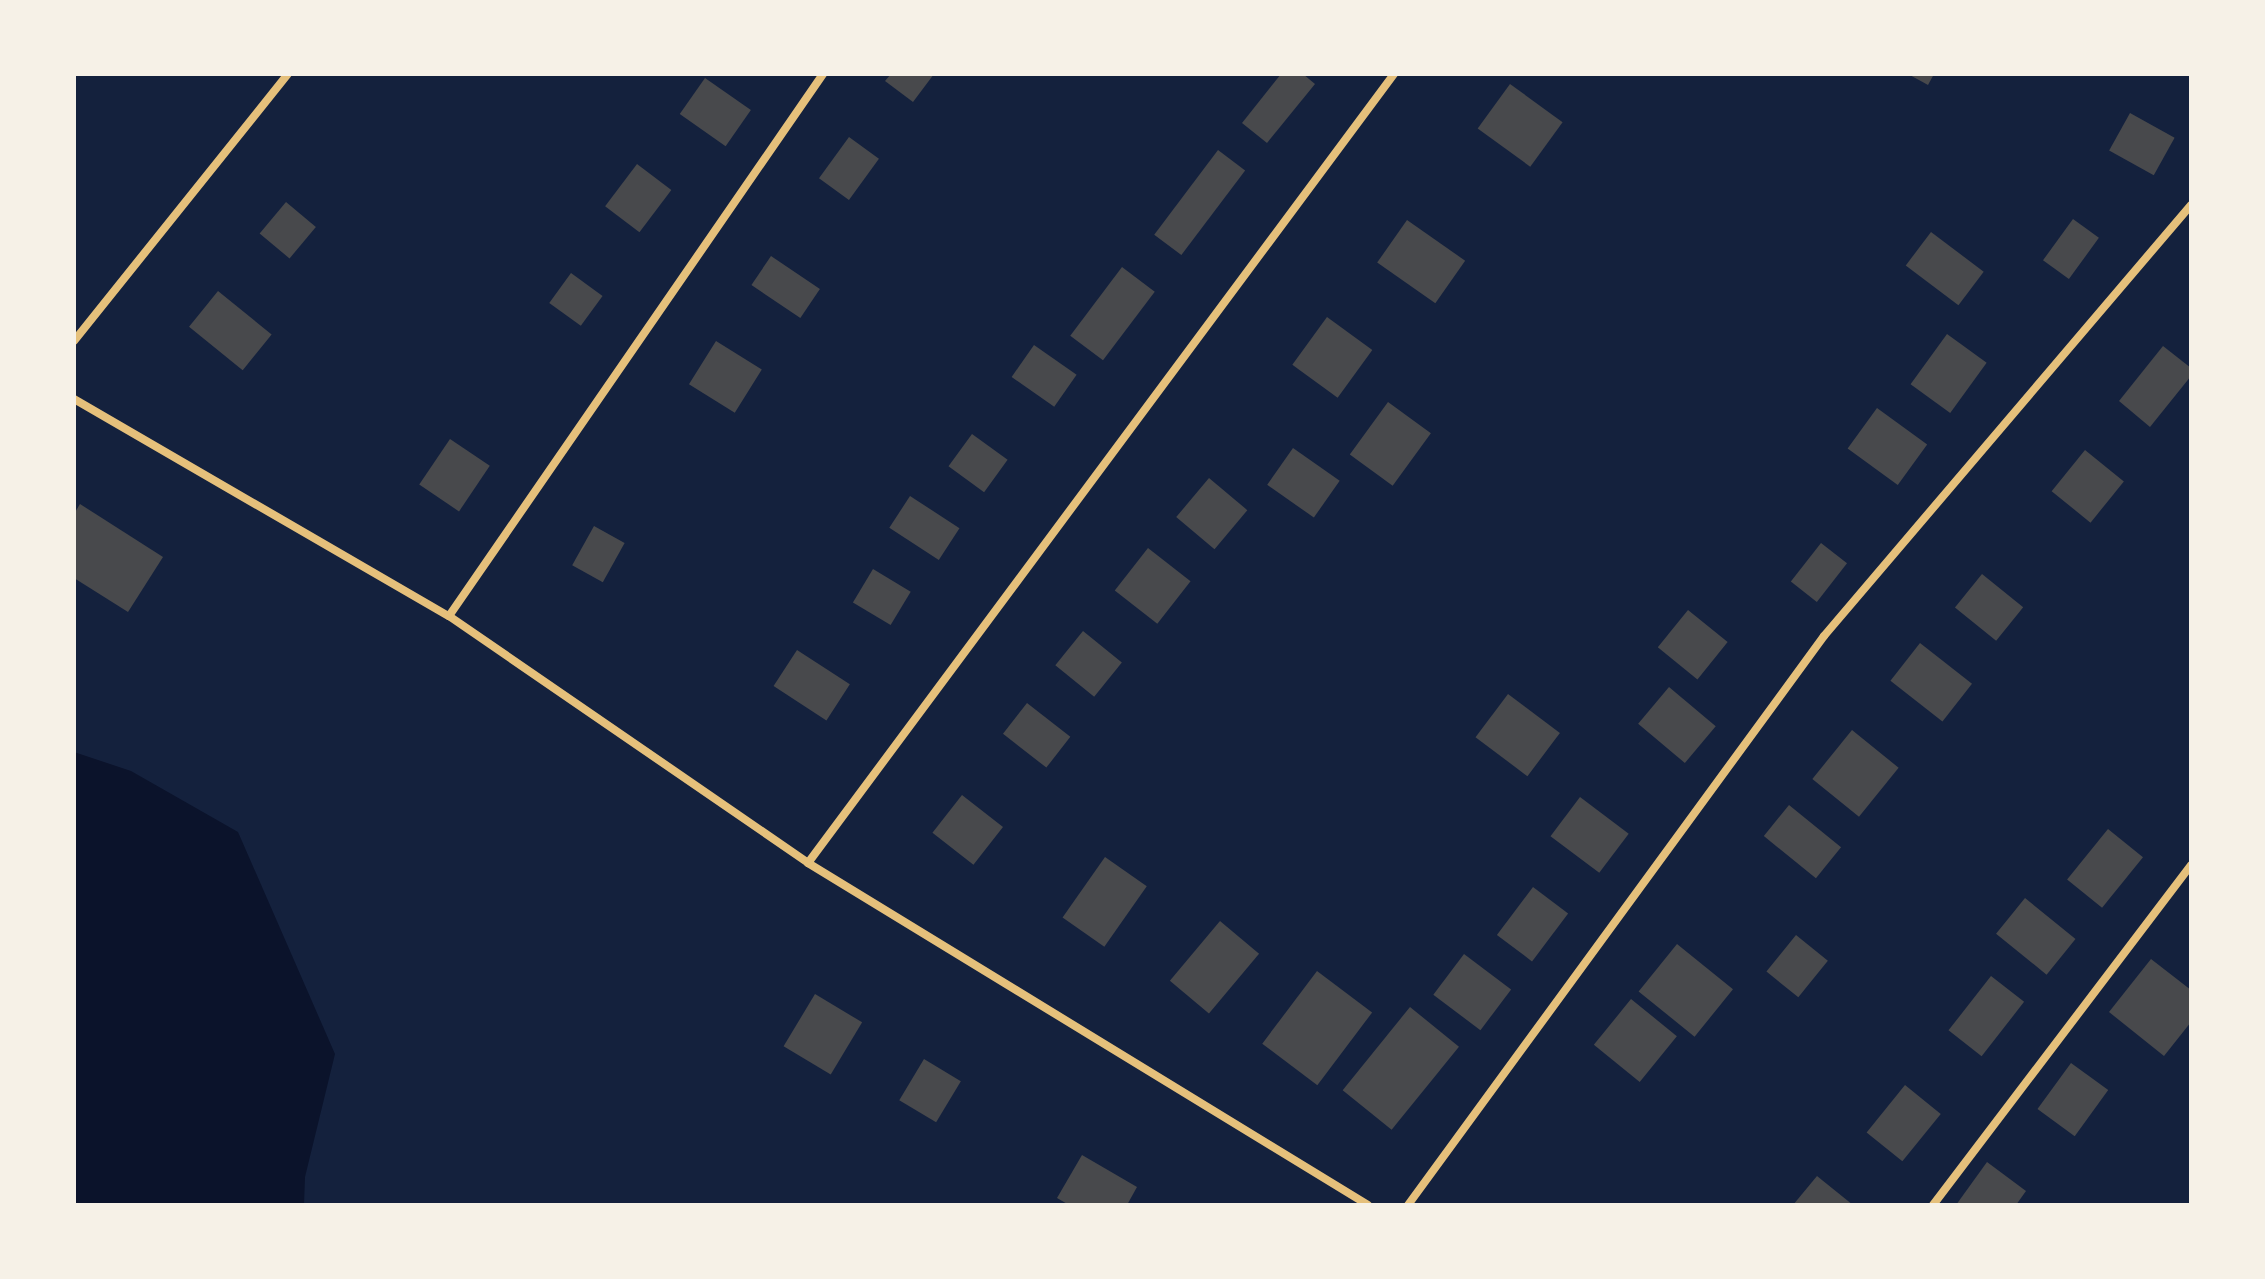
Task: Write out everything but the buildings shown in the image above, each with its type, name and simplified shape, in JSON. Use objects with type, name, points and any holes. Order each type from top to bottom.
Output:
[{"type":"street","points":[[74,341],[288,74]]},
{"type":"street","points":[[449,616],[823,74]]},
{"type":"street","points":[[808,863],[1394,74]]},
{"type":"street","points":[[1408,1205],[1824,636],[2191,205]]},
{"type":"street","points":[[74,399],[449,616],[808,863],[1368,1205]]},
{"type":"street","points":[[1933,1205],[2191,865]]},
{"type":"water","points":[[74,752],[131,771],[238,832],[335,1054],[305,1177],[304,1205],[74,1205]]}]
